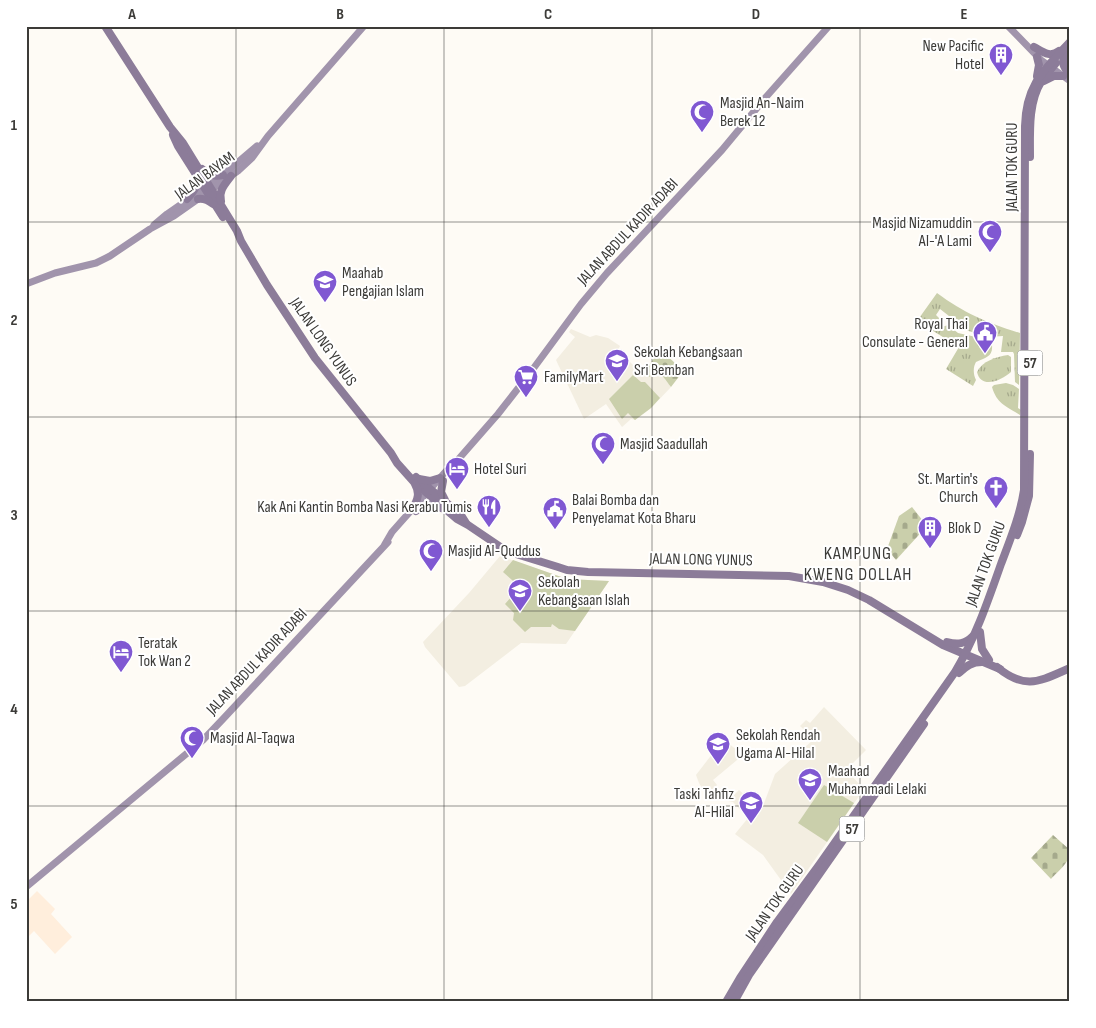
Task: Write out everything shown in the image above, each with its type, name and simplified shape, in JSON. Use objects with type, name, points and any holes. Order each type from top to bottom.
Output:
[{"type":"main road","name":"JALAN LONG YUNUS","points":[[106,26],[170,127],[178,146],[208,188],[233,234],[241,240],[267,285],[315,358],[415,480],[449,509],[457,519],[468,524],[485,538],[510,552],[572,570],[588,572],[789,576],[823,582],[869,600],[930,638],[987,661],[1018,680],[1029,682],[1042,680],[1070,668]]},
{"type":"main road","name":"JALAN BAYAM","points":[[150,229],[187,199],[227,175],[268,136],[364,26]]},
{"type":"main road","name":"JALAN ABDUL KADIR ADABI","points":[[26,887],[208,735],[385,544],[392,532],[430,493],[447,470],[514,394],[592,289],[722,150],[829,26]]},
{"type":"main road","points":[[1008,26],[1037,57],[1051,65],[1070,81]]},
{"type":"main road","points":[[1015,28],[1051,65]]},
{"type":"main road","points":[[1034,47],[1051,55],[1068,48]]},
{"type":"main road","points":[[1066,76],[1063,59],[1068,48]]},
{"type":"main road","name":"JALAN TOK GURU","points":[[734,1002],[749,976],[957,673],[978,631],[1022,522],[1029,496],[1030,477],[1030,150],[1032,110],[1038,83],[1051,65],[1068,48]]},
{"type":"main road","points":[[1037,57],[1039,68],[1038,83]]},
{"type":"main road","points":[[1038,83],[1054,76],[1066,76]]},
{"type":"main road","points":[[194,166],[209,175],[227,175],[221,190],[220,208]]},
{"type":"main road","points":[[187,199],[196,186],[194,166]]},
{"type":"main road","name":"JALAN BAYAM","points":[[26,284],[56,273],[96,263],[110,256],[150,229],[174,216],[198,199],[208,188]]},
{"type":"main road","points":[[198,199],[207,200],[220,208]]},
{"type":"main road","points":[[415,510],[418,495],[415,480],[430,482],[441,479],[442,495],[449,509]]},
{"type":"main road","points":[[415,510],[432,504],[449,509]]},
{"type":"main road","points":[[945,644],[964,643],[978,631]]},
{"type":"main road","points":[[957,673],[974,663],[987,661],[978,631]]},
{"type":"main road","points":[[945,644],[955,656],[957,673]]},
{"type":"main road","name":"JALAN TOK GURU","points":[[726,1002],[784,913],[957,673]]},
{"type":"main road","points":[[784,913],[794,904],[798,905]]},
{"type":"shaded area","name":"Sekolah Kebangsaan Sri Bemban","points":[[571,329],[590,337],[596,335],[608,338],[620,346],[618,350],[642,374],[650,377],[656,371],[660,373],[671,387],[651,408],[635,420],[631,419],[622,427],[606,404],[584,419],[556,360],[575,337],[569,332]]},
{"type":"shaded area","name":"Sekolah Kebangsaan Islah","points":[[500,556],[567,579],[609,581],[566,644],[521,643],[465,686],[459,687],[425,647],[423,642],[469,593]]},
{"type":"shaded area","name":"Maahad Muhammadi Lelaki","points":[[824,707],[866,750],[846,770],[864,789],[791,894],[763,855],[735,834],[748,818],[733,802],[728,801],[739,790],[750,800],[754,798],[763,806],[775,774],[814,739],[800,726],[806,720],[810,723]]},
{"type":"shaded area","name":"Sekolah Rendah Ugama Al-Hilal","points":[[728,743],[743,755],[713,780],[717,785],[709,793],[705,786],[702,788],[696,775],[713,753],[717,755]]},
{"type":"shaded area","points":[[37,891],[55,909],[51,914],[72,937],[55,954],[34,931],[26,939],[26,902]]},
{"type":"green space","points":[[937,293],[976,317],[1020,333],[1019,385],[1015,382],[1013,352],[1001,352],[1003,336],[988,337],[959,328],[940,309],[936,315],[942,327],[948,325],[958,333],[976,337],[992,345],[990,354],[975,364],[974,373],[976,380],[973,386],[946,369],[959,347],[917,321]]},
{"type":"green space","points":[[659,352],[673,361],[681,374],[671,387],[657,372],[654,371],[650,377],[642,374]]},
{"type":"green space","points":[[1008,355],[1011,357],[1011,372],[992,382],[983,381],[979,377],[977,372],[982,365],[994,358]]},
{"type":"green space","points":[[633,375],[641,382],[645,382],[660,398],[651,408],[635,420],[628,413],[622,419],[609,399]]},
{"type":"green space","points":[[1006,383],[1019,389],[1018,408],[1021,410],[1020,415],[1003,404],[994,393],[992,387],[994,385]]},
{"type":"green space","points":[[912,507],[927,526],[896,560],[887,549],[899,516]]},
{"type":"green space","points":[[513,560],[567,579],[609,581],[575,631],[559,629],[552,624],[551,627],[531,627],[525,632],[513,620],[514,613],[505,604],[520,587],[503,572]]},
{"type":"green space","points":[[824,785],[854,803],[827,842],[798,823]]},
{"type":"green space","points":[[1053,835],[1070,850],[1070,855],[1066,863],[1051,879],[1031,858]]},
{"type":"place","name":"New Pacific Hotel","points":[[1001,76]]},
{"type":"place","name":"Masjid An-Naim Berek 12","points":[[702,133]]},
{"type":"place","name":"Masjid Nizamuddin Al-'A Lami","points":[[990,253]]},
{"type":"place","name":"Maahab Pengajian Islam","points":[[325,303]]},
{"type":"place","name":"Royal Thai Consulate - General","points":[[985,354]]},
{"type":"place","name":"Sekolah Kebangsaan Sri Bemban","points":[[617,382]]},
{"type":"place","name":"FamilyMart","points":[[526,398]]},
{"type":"place","name":"Masjid Saadullah","points":[[603,465]]},
{"type":"place","name":"Hotel Suri","points":[[457,490]]},
{"type":"place","name":"St. Martin's Church","points":[[996,509]]},
{"type":"place","name":"Kak Ani Kantin Bomba Nasi Kerabu Tumis","points":[[489,528]]},
{"type":"place","name":"Balai Bomba dan Penyelamat Kota Bharu","points":[[555,530]]},
{"type":"place","name":"Blok D","points":[[930,549]]},
{"type":"place","name":"Masjid Al-Quddus","points":[[431,572]]},
{"type":"place","name":"Sekolah Kebangsaan Islah","points":[[520,612]]},
{"type":"place","name":"Teratak Tok Wan 2","points":[[121,673]]},
{"type":"place","name":"Masjid Al-Taqwa","points":[[192,759]]},
{"type":"place","name":"Sekolah Rendah Ugama Al-Hilal","points":[[718,765]]},
{"type":"place","name":"Maahad Muhammadi Lelaki","points":[[810,801]]},
{"type":"place","name":"Taski Tahfiz Al-Hilal","points":[[751,824]]},
{"type":"district","name":"KAMPUNG KWENG DOLLAH","points":[[858,563]]}]
